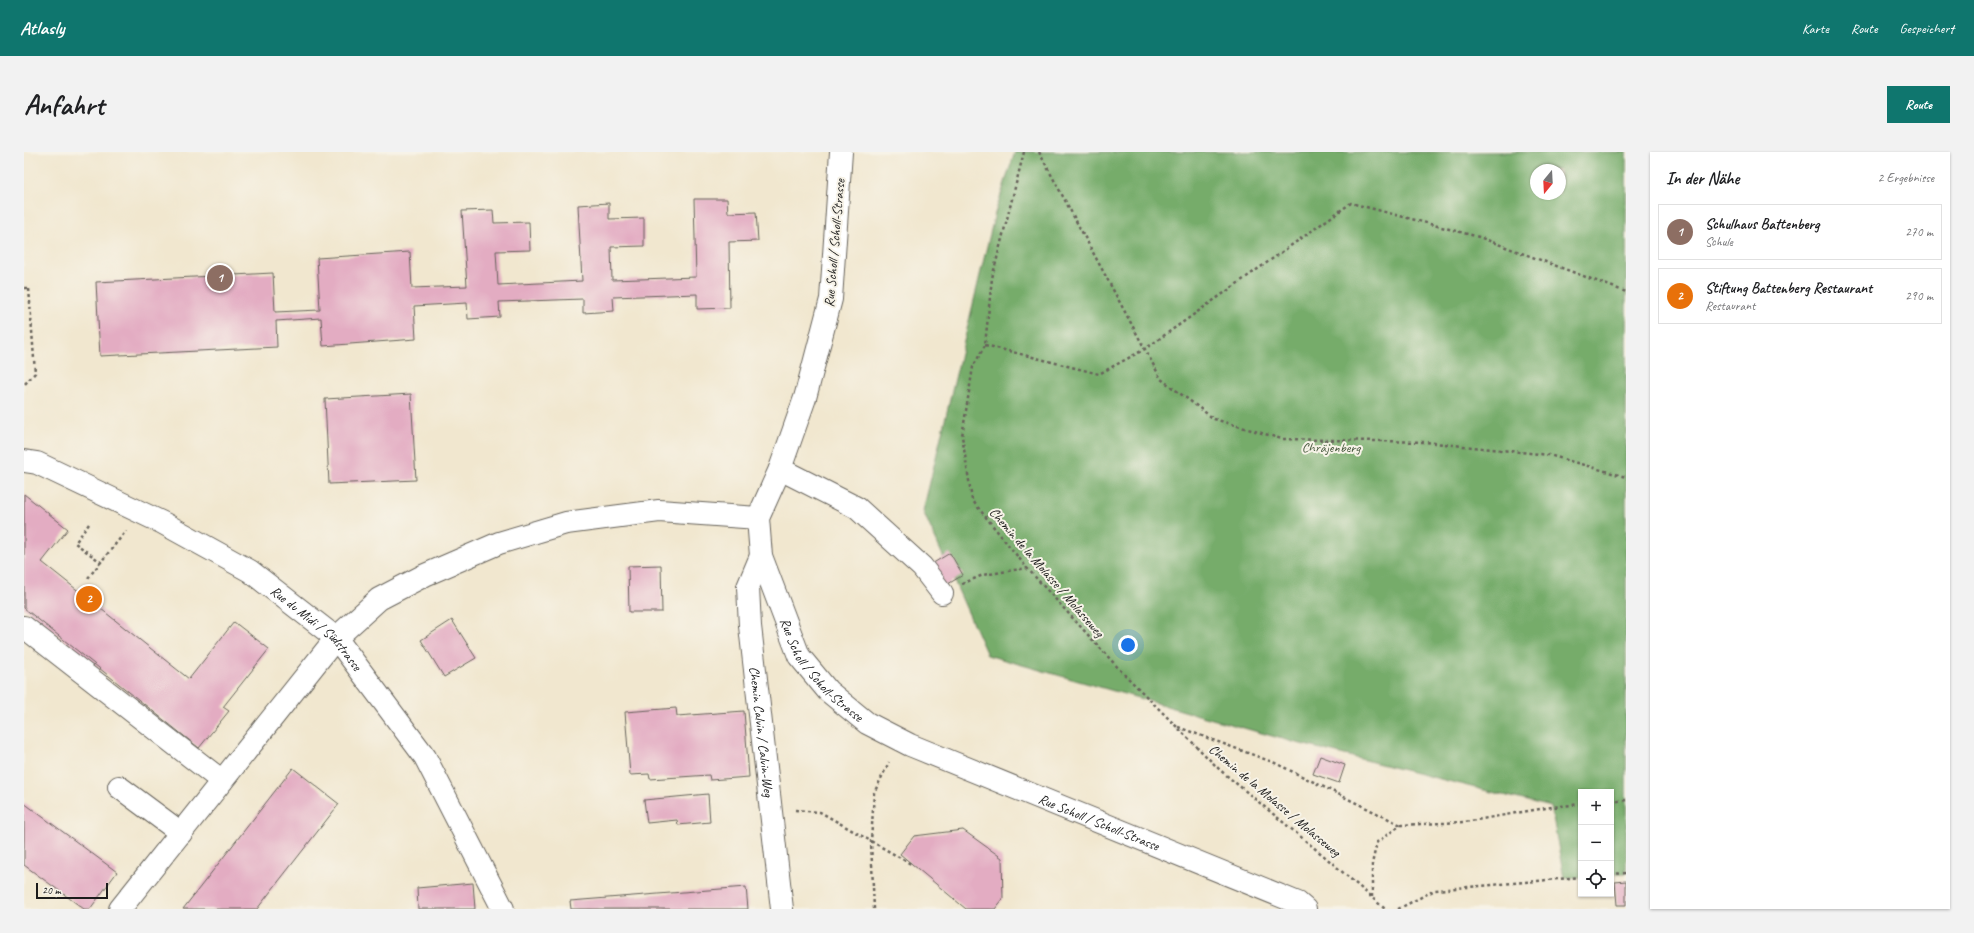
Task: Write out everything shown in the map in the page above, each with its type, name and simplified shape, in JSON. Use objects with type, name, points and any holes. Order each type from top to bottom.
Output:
[{"type":"street","name":"Rue Scholl / Scholl-Strasse","points":[[841,152],[831,299],[805,398],[780,469],[758,518],[761,556],[799,656],[828,691],[867,723],[910,745],[1298,903],[1304,909]]},
{"type":"street","name":"Rue du Midi / Südstrasse","points":[[24,461],[37,463],[163,523],[250,570],[336,638],[425,757],[503,909]]},
{"type":"street","points":[[780,469],[858,508],[922,567],[942,593]]},
{"type":"street","points":[[120,909],[336,638],[379,599],[425,575],[499,542],[566,523],[659,511],[758,518]]},
{"type":"street","name":"Chemin Calvin / Calvin-Weg","points":[[761,556],[748,587],[750,626],[782,909]]},
{"type":"street","points":[[24,627],[222,781]]},
{"type":"street","points":[[119,787],[181,833]]},
{"type":"path","name":"Chemin de la Molasse / Molasseweg","points":[[1024,152],[992,278],[985,344],[973,367],[962,436],[972,500],[1027,568],[1121,671],[1220,770],[1324,856],[1385,909]]},
{"type":"path","points":[[1039,152],[1161,379],[1214,419],[1282,439],[1426,442],[1549,455],[1626,478]]},
{"type":"path","points":[[985,344],[1099,374],[1145,349],[1351,203],[1479,237],[1626,292]]},
{"type":"path","points":[[24,288],[29,288],[35,373],[24,385]]},
{"type":"path","points":[[89,524],[75,543],[102,563]]},
{"type":"path","points":[[88,578],[102,563],[130,527]]},
{"type":"path","points":[[942,593],[983,575],[1027,568]]},
{"type":"path","points":[[1176,726],[1275,763],[1401,825],[1464,822],[1552,807],[1578,804]]},
{"type":"path","points":[[874,909],[870,842],[874,793],[889,762]]},
{"type":"path","points":[[1614,802],[1626,800]]},
{"type":"path","points":[[770,809],[820,812],[870,842],[911,864]]},
{"type":"path","points":[[1372,897],[1372,864],[1377,842],[1401,825]]},
{"type":"path","points":[[1614,874],[1626,873]]},
{"type":"path","points":[[1398,909],[1435,890],[1578,876]]},
{"type":"green space","name":"Chräjenberg","points":[[1015,152],[1626,152],[1626,873],[1614,874],[1614,789],[1578,789],[1578,877],[1564,878],[1551,807],[1293,742],[987,655],[923,511],[995,213]]},
{"type":"building","points":[[694,199],[727,199],[728,213],[756,212],[758,241],[729,242],[730,308],[697,309],[697,294],[613,297],[614,311],[583,313],[583,299],[499,302],[500,317],[468,319],[467,303],[414,306],[416,339],[323,346],[321,318],[276,321],[277,347],[100,356],[96,282],[273,273],[275,312],[320,310],[317,258],[410,252],[412,288],[467,286],[462,211],[493,210],[494,223],[529,222],[530,250],[496,251],[498,285],[582,281],[578,205],[609,203],[609,219],[644,218],[644,246],[611,247],[612,280],[696,277]]},
{"type":"building","points":[[411,394],[416,480],[329,484],[325,399]]},
{"type":"building","points":[[24,494],[68,529],[42,562],[189,679],[234,622],[269,649],[223,707],[229,711],[199,748],[24,608]]},
{"type":"building","points":[[950,553],[963,575],[943,587],[930,565]]},
{"type":"building","points":[[661,565],[662,612],[629,612],[628,566]]},
{"type":"building","points":[[452,620],[476,658],[444,677],[421,640]]},
{"type":"building","points":[[676,708],[677,716],[744,711],[749,777],[710,780],[709,775],[650,779],[649,774],[630,775],[625,712]]},
{"type":"building","points":[[1320,756],[1345,765],[1339,783],[1313,774]]},
{"type":"building","points":[[293,768],[339,804],[257,909],[183,909]]},
{"type":"building","points":[[708,794],[710,822],[678,825],[677,820],[647,823],[644,800]]},
{"type":"building","points":[[24,803],[117,872],[90,909],[84,909],[24,865]]},
{"type":"building","points":[[963,830],[1002,858],[1003,899],[995,909],[966,909],[900,854],[914,836]]},
{"type":"building","points":[[1626,881],[1626,905],[1617,905],[1615,882]]},
{"type":"building","points":[[473,883],[475,909],[418,909],[417,888]]},
{"type":"building","points":[[746,887],[748,909],[571,909],[570,901]]},
{"type":"place","name":"Schulhaus Battenberg","points":[[220,278]]},
{"type":"place","name":"Stiftung Battenberg Restaurant","points":[[89,599]]}]
